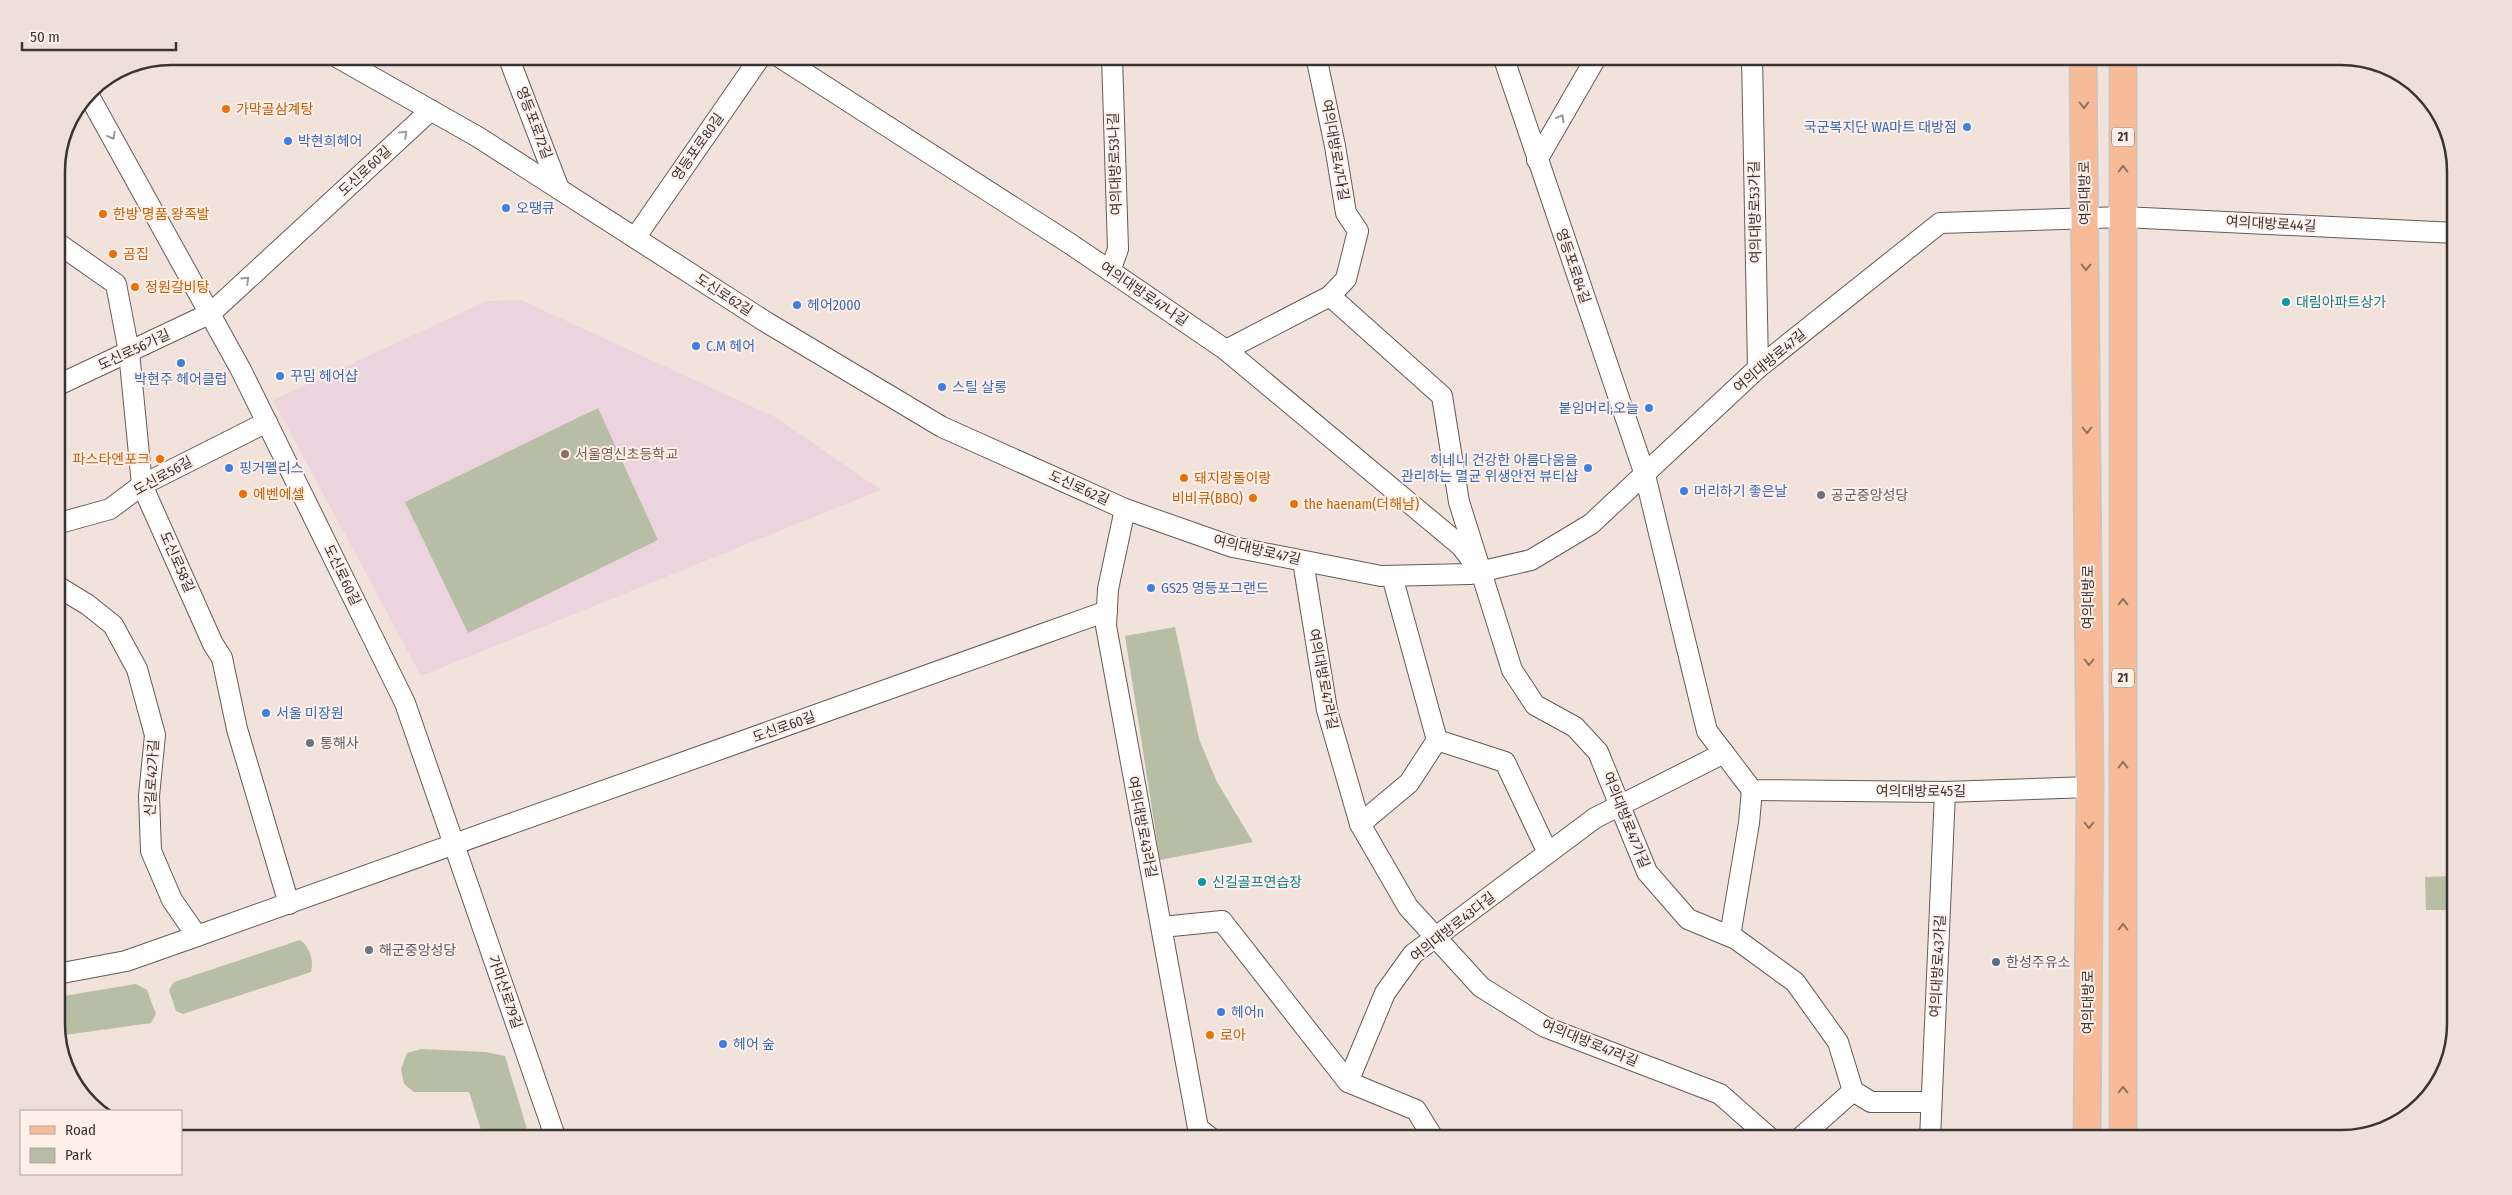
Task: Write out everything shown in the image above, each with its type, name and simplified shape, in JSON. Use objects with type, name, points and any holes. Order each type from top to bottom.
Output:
[{"type":"main road","name":"여의대방로","points":[[2083,65],[2090,787],[2087,1130]]},
{"type":"main road","name":"21","points":[[2123,65],[2123,1130]]},
{"type":"street","name":"도신로62길","points":[[351,65],[478,136],[766,322],[942,427],[1125,509]]},
{"type":"street","name":"영등포로72길","points":[[511,65],[559,189]]},
{"type":"street","name":"영등포로80길","points":[[635,238],[755,65]]},
{"type":"street","name":"여의대방로47나길","points":[[792,65],[1110,271],[1226,350],[1461,546],[1480,572]]},
{"type":"street","name":"여의대방로53나길","points":[[1110,271],[1118,249],[1112,65]]},
{"type":"street","name":"여의대방로47다길","points":[[1226,350],[1330,296],[1346,279],[1358,231],[1346,213],[1335,146],[1318,65]]},
{"type":"street","name":"영등포로84길","points":[[1506,65],[1644,476]]},
{"type":"street","points":[[1537,160],[1592,65]]},
{"type":"street","name":"여의대방로53가길","points":[[1752,65],[1758,368]]},
{"type":"street","name":"도신로60길","points":[[92,100],[211,313],[267,422],[405,703],[458,844],[1106,611]]},
{"type":"street","name":"도신로60길","points":[[211,313],[431,110]]},
{"type":"street","name":"여의대방로44길","points":[[2086,218],[2123,217],[2447,233]]},
{"type":"street","name":"여의대방로47길","points":[[1125,509],[1233,547],[1381,576],[1470,574],[1531,560],[1591,524],[1758,368],[1940,223],[2086,218]]},
{"type":"street","name":"도신로58길","points":[[65,248],[116,284],[129,352],[142,485],[213,644],[222,658],[237,729],[289,904]]},
{"type":"street","points":[[1330,296],[1442,396],[1459,502],[1480,572]]},
{"type":"street","name":"도신로56가길","points":[[65,382],[211,313]]},
{"type":"street","name":"도신로56길","points":[[65,522],[110,509],[142,485],[267,422]]},
{"type":"street","points":[[1644,476],[1708,731],[1752,790],[1749,823],[1730,936]]},
{"type":"street","name":"여의대방로43라길","points":[[1125,509],[1108,589],[1106,626],[1198,1128],[1201,1130]]},
{"type":"street","name":"여의대방로47라길","points":[[1303,561],[1326,710],[1360,824],[1408,907],[1480,987],[1545,1027],[1720,1094],[1761,1130]]},
{"type":"street","name":"여의대방로47가길","points":[[1480,572],[1512,670],[1535,705],[1575,727],[1598,752],[1647,872],[1688,919],[1730,936],[1795,982],[1838,1042],[1853,1091]]},
{"type":"street","points":[[1360,824],[1409,783],[1437,740],[1392,576]]},
{"type":"street","name":"신길로42가길","points":[[65,591],[88,605],[113,625],[137,669],[155,735],[149,796],[151,851],[172,900],[197,936]]},
{"type":"street","points":[[1437,740],[1505,762],[1548,853]]},
{"type":"street","name":"여의대방로43다길","points":[[1348,1082],[1385,992],[1413,954],[1595,818],[1619,804],[1724,753]]},
{"type":"street","name":"여의대방로45길","points":[[1752,790],[1945,792],[2090,787]]},
{"type":"street","name":"여의대방로43가길","points":[[1930,1130],[1943,881],[1945,792]]},
{"type":"street","points":[[65,972],[126,961],[458,844]]},
{"type":"street","name":"가마산로79길","points":[[458,844],[553,1130]]},
{"type":"street","points":[[1162,928],[1222,921],[1348,1082],[1416,1110],[1428,1130]]},
{"type":"street","points":[[1810,1130],[1853,1091],[1871,1102],[1930,1102]]},
{"type":"shaded area","name":"서울영신초등학교","points":[[521,300],[775,417],[881,490],[421,676],[273,400],[487,301]]},
{"type":"green space","points":[[598,408],[658,540],[468,633],[405,502]]},
{"type":"green space","points":[[1175,627],[1199,739],[1217,782],[1253,842],[1160,860],[1125,636]]},
{"type":"green space","points":[[2447,876],[2447,910],[2426,910],[2425,877]]},
{"type":"green space","points":[[300,940],[310,954],[311,972],[183,1014],[176,1011],[169,990],[174,982]]},
{"type":"green space","points":[[136,984],[147,990],[156,1014],[151,1023],[66,1035],[65,996]]},
{"type":"green space","points":[[421,1049],[486,1052],[505,1056],[527,1130],[481,1130],[469,1092],[414,1092],[404,1084],[401,1069],[407,1053]]},
{"type":"place","name":"가막골삼계탕","points":[[226,109]]},
{"type":"place","name":"국군복지단 WA마트 대방점","points":[[1967,127]]},
{"type":"place","name":"박현희헤어","points":[[288,141]]},
{"type":"place","name":"오땡큐","points":[[506,208]]},
{"type":"place","name":"한방 명품 왕족발","points":[[103,214]]},
{"type":"place","name":"곰집","points":[[113,254]]},
{"type":"place","name":"정원갈비탕","points":[[135,287]]},
{"type":"place","name":"대림아파트상가","points":[[2286,302]]},
{"type":"place","name":"헤어2000","points":[[797,305]]},
{"type":"place","name":"C.M 헤어","points":[[696,346]]},
{"type":"place","name":"박현주 헤어클럽","points":[[181,363]]},
{"type":"place","name":"꾸밈 헤어샵","points":[[280,376]]},
{"type":"place","name":"스틸 살롱","points":[[942,387]]},
{"type":"place","name":"붙임머리,오늘","points":[[1649,408]]},
{"type":"place","name":"서울영신초등학교","points":[[565,454]]},
{"type":"place","name":"파스타엔포크","points":[[160,459]]},
{"type":"place","name":"핑거펠리스","points":[[229,468]]},
{"type":"place","name":"히네니 건강한 아름다움을 관리하는 멸균 위생안전 뷰티샵","points":[[1588,468]]},
{"type":"place","name":"돼지랑돌이랑","points":[[1184,478]]},
{"type":"place","name":"머리하기 좋은날","points":[[1684,491]]},
{"type":"place","name":"에벤에셀","points":[[243,494]]},
{"type":"place","name":"공군중앙성당","points":[[1821,495]]},
{"type":"place","name":"비비큐(BBQ)","points":[[1253,498]]},
{"type":"place","name":"the haenam(더해남)","points":[[1294,504]]},
{"type":"place","name":"GS25 영등포그랜드","points":[[1151,588]]},
{"type":"place","name":"서울 미장원","points":[[266,713]]},
{"type":"place","name":"통해사","points":[[310,743]]},
{"type":"place","name":"신길골프연습장","points":[[1202,882]]},
{"type":"place","name":"해군중앙성당","points":[[369,950]]},
{"type":"place","name":"한성주유소","points":[[1996,962]]},
{"type":"place","name":"헤어n","points":[[1221,1012]]},
{"type":"place","name":"로아","points":[[1210,1035]]},
{"type":"place","name":"헤어 숲","points":[[723,1044]]}]
